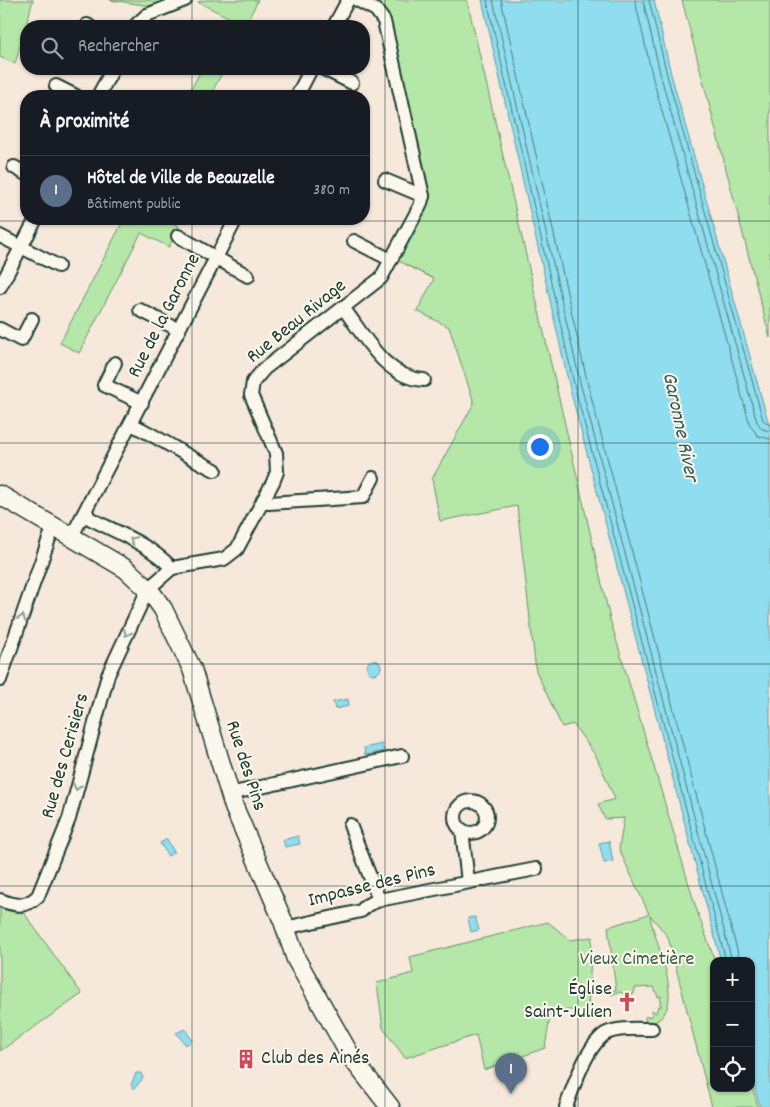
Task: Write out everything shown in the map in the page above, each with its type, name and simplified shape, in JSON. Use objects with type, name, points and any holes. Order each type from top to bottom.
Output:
[{"type":"street","points":[[142,20],[147,15],[185,0]]},
{"type":"street","points":[[337,20],[348,0]]},
{"type":"street","points":[[357,0],[376,10],[384,21],[423,196]]},
{"type":"street","points":[[101,90],[109,75]]},
{"type":"street","points":[[300,90],[308,75]]},
{"type":"street","points":[[336,75],[352,83]]},
{"type":"street","points":[[56,86],[64,90]]},
{"type":"street","points":[[14,168],[20,171]]},
{"type":"street","points":[[385,180],[423,196]]},
{"type":"street","name":"Rue Beau Rivage","points":[[172,568],[224,559],[237,549],[277,472],[276,452],[251,395],[253,382],[264,369],[381,278],[423,196]]},
{"type":"street","points":[[0,287],[33,225]]},
{"type":"street","name":"Rue de la Garonne","points":[[72,536],[142,404],[233,225]]},
{"type":"street","points":[[0,236],[58,266]]},
{"type":"street","points":[[178,236],[248,276]]},
{"type":"street","points":[[354,241],[391,260]]},
{"type":"street","points":[[344,308],[391,370],[410,380],[424,380]]},
{"type":"street","points":[[140,310],[179,330]]},
{"type":"street","points":[[0,329],[21,340],[32,319]]},
{"type":"street","name":"Rue de la Garonne","points":[[115,363],[104,384],[142,404]]},
{"type":"street","points":[[131,424],[166,441],[181,454],[215,470]]},
{"type":"street","points":[[263,500],[269,503],[363,497],[373,478]]},
{"type":"street","name":"Rue des Pins","points":[[0,495],[126,569],[148,589],[163,609],[192,668],[229,794],[296,959],[334,1032],[351,1058],[390,1107]]},
{"type":"street","points":[[86,511],[89,518],[159,554],[172,568],[148,589]]},
{"type":"street","points":[[0,680],[49,540],[56,527]]},
{"type":"street","name":"Rue des Cerisiers","points":[[0,900],[17,906],[29,904],[38,896],[69,819],[108,675],[148,589]]},
{"type":"street","points":[[229,794],[402,756]]},
{"type":"street","points":[[350,825],[379,900]]},
{"type":"street","name":"Impasse des Pins","points":[[462,830],[468,882]]},
{"type":"street","name":"Impasse des Pins","points":[[285,928],[361,911],[367,905],[379,900],[536,869]]},
{"type":"street","points":[[566,1107],[577,1079],[596,1043],[606,1034],[618,1030],[652,1029]]},
{"type":"green space","points":[[0,0],[33,0],[27,20],[20,20],[20,46],[15,64],[0,57]]},
{"type":"green space","points":[[110,0],[174,0],[158,7]]},
{"type":"green space","points":[[205,0],[258,0],[248,20],[227,20],[228,17],[198,2]]},
{"type":"green space","name":"Vieux Cimetière","points":[[368,0],[467,0],[610,619],[696,908],[714,957],[710,957],[710,1092],[754,1092],[758,1107],[712,1107],[668,937],[650,915],[668,983],[669,997],[667,1009],[660,1019],[646,1025],[645,1017],[652,1016],[652,1010],[656,1013],[658,1006],[662,1006],[660,1004],[661,996],[658,997],[654,987],[635,988],[634,994],[627,994],[627,991],[626,994],[619,992],[611,995],[611,991],[616,990],[608,927],[649,914],[619,849],[624,818],[605,819],[598,804],[615,799],[596,756],[573,724],[562,727],[536,671],[517,506],[440,521],[432,479],[474,403],[449,327],[417,311],[434,279],[397,260],[429,198],[389,21],[384,10]]},
{"type":"green space","points":[[682,0],[770,0],[770,338]]},
{"type":"green space","points":[[199,75],[221,75],[213,90],[190,90]]},
{"type":"green space","points":[[121,225],[179,226],[169,247],[141,233],[79,353],[60,343]]},
{"type":"green space","points":[[0,908],[24,913],[82,994],[0,1051]]},
{"type":"green space","points":[[548,922],[570,940],[592,937],[588,1010],[551,1010],[545,1048],[484,1070],[476,1035],[405,1058],[383,1028],[377,983],[413,973],[410,957]]},
{"type":"water","name":"Garonne River","points":[[482,0],[654,0],[671,74],[770,428],[770,1107],[760,1107],[755,1089],[755,957],[720,957],[570,389]]},
{"type":"water","points":[[374,660],[379,662],[381,667],[379,672],[374,674],[369,672],[367,667],[369,662]]},
{"type":"water","points":[[348,699],[349,706],[335,709],[333,702]]},
{"type":"water","points":[[382,744],[384,751],[365,755],[364,748]]},
{"type":"water","points":[[298,836],[300,844],[285,847],[283,840]]},
{"type":"water","points":[[167,839],[174,852],[168,856],[160,843]]},
{"type":"water","points":[[609,841],[613,861],[604,863],[599,843]]},
{"type":"water","points":[[475,917],[479,930],[471,932],[468,918]]},
{"type":"water","points":[[185,1029],[192,1040],[186,1045],[176,1033]]},
{"type":"water","points":[[136,1073],[141,1073],[143,1078],[134,1089],[131,1085]]},
{"type":"place","name":"Église Saint-Julien","points":[[627,1002]]},
{"type":"place","name":"Club des Ainés","points":[[246,1059]]},
{"type":"place","name":"Hôtel de Ville de Beauzelle","points":[[511,1094]]}]
